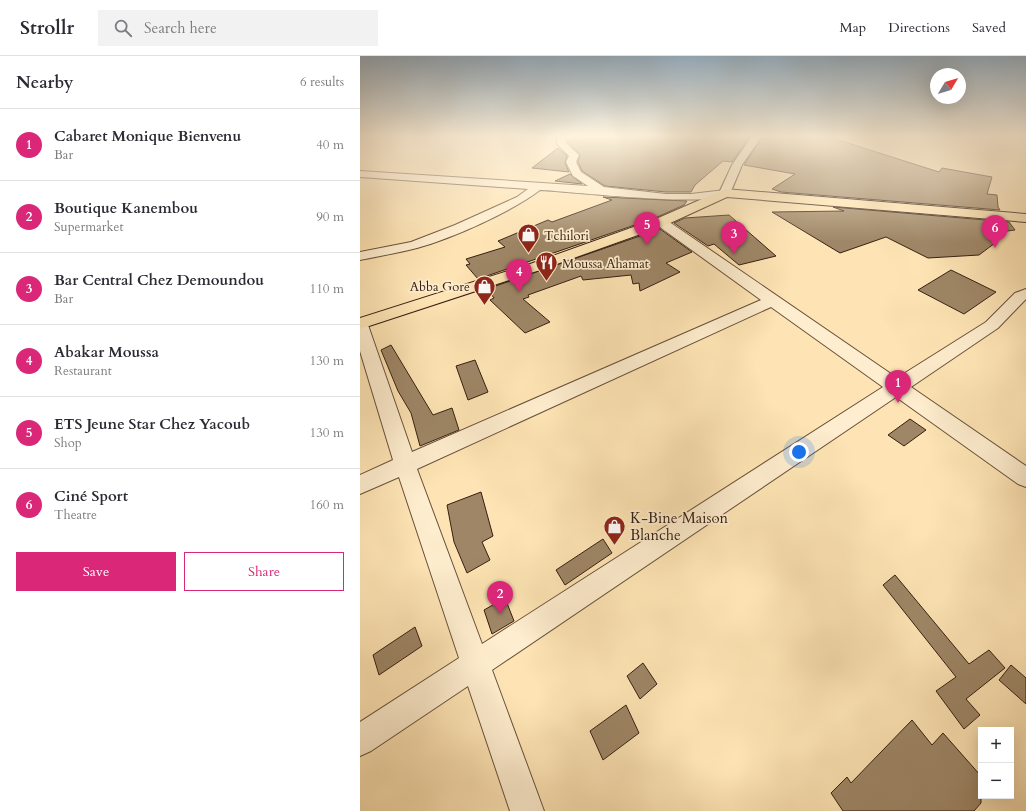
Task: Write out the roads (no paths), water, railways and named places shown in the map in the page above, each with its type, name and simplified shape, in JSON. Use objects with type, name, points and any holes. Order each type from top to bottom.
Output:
[{"type":"main road","points":[[725,193],[734,171]]},
{"type":"main road","points":[[360,325],[535,267],[661,222],[725,193],[951,213],[1026,218]]},
{"type":"street","points":[[576,171],[578,174],[602,191]]},
{"type":"street","points":[[360,174],[666,197],[691,197],[725,193]]},
{"type":"street","points":[[360,256],[414,245],[459,228],[521,199],[537,187]]},
{"type":"street","points":[[661,222],[1026,478]]},
{"type":"street","points":[[360,740],[992,325],[1020,296],[1026,293]]},
{"type":"street","points":[[360,485],[773,300]]},
{"type":"street","points":[[360,325],[405,464],[527,811]]},
{"type":"place","name":"ETS Jeune Star Chez Yacoub","points":[[647,245]]},
{"type":"place","name":"Ciné Sport","points":[[995,248]]},
{"type":"place","name":"Tchilori","points":[[529,254]]},
{"type":"place","name":"Bar Central Chez Demoundou","points":[[734,254]]},
{"type":"place","name":"Moussa Ahamat","points":[[546,282]]},
{"type":"place","name":"Abakar Moussa","points":[[519,292]]},
{"type":"place","name":"Abba Gore","points":[[485,306]]},
{"type":"place","name":"Cabaret Monique Bienvenu","points":[[898,403]]},
{"type":"place","name":"K-Bine Maison Blanche","points":[[614,546]]},
{"type":"place","name":"Boutique Kanembou","points":[[500,614]]}]
